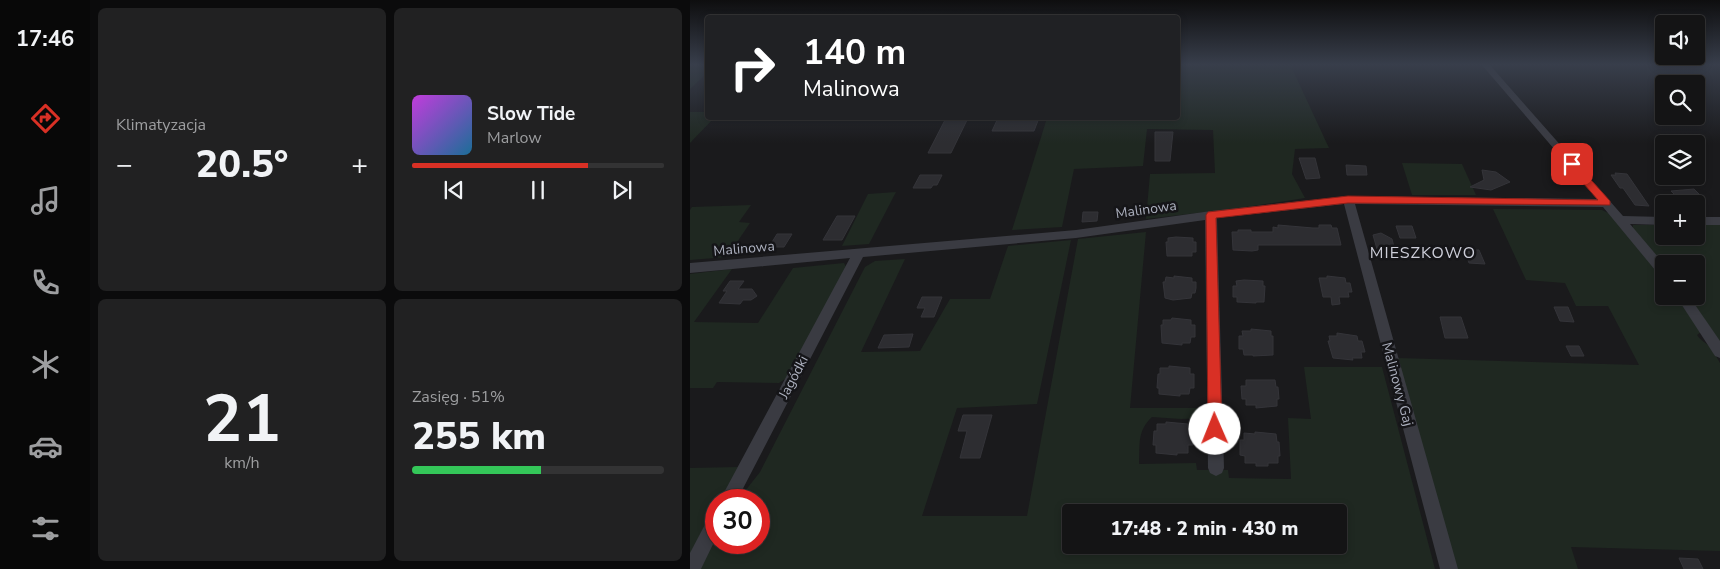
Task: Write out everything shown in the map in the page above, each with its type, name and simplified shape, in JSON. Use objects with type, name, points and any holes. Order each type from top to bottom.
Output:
[{"type":"street","points":[[1508,91],[1655,262]]},
{"type":"street","name":"Malinowa","points":[[690,268],[1076,234],[1211,215],[1348,200],[1606,203]]},
{"type":"street","name":"Malinowy Gaj","points":[[1348,200],[1449,569]]},
{"type":"street","points":[[1211,215],[1216,468]]},
{"type":"street","points":[[1621,220],[1655,221]]},
{"type":"street","points":[[1705,221],[1720,222]]},
{"type":"street","name":"Jagódki","points":[[734,489],[859,253]]},
{"type":"street","points":[[1688,305],[1720,352]]},
{"type":"street","points":[[691,569],[705,542]]},
{"type":"shaded area","points":[[1180,91],[1302,91],[1329,148],[1295,149],[1292,174],[1305,198],[1146,219],[1150,174],[1215,173],[1213,130],[1147,129],[1143,166],[1074,169],[1062,227],[1012,230],[1046,120],[1180,120]]},
{"type":"shaded area","points":[[690,112],[705,112],[705,120],[712,120],[690,143]]},
{"type":"shaded area","points":[[1402,163],[1462,164],[1476,195],[1412,195]]},
{"type":"shaded area","points":[[896,192],[869,244],[842,246],[868,194]]},
{"type":"shaded area","points":[[751,205],[739,222],[750,223],[727,257],[690,260],[690,210],[692,207]]},
{"type":"shaded area","points":[[1493,209],[1602,210],[1610,214],[1655,269],[1655,305],[1682,305],[1701,332],[1697,335],[1710,347],[1720,363],[1720,551],[1571,547],[1578,569],[1456,569],[1397,358],[1639,365],[1608,306],[1576,306],[1565,283],[1526,280]]},
{"type":"shaded area","points":[[1633,225],[1655,225],[1655,245],[1705,245],[1705,225],[1720,225],[1720,344],[1692,305],[1705,305],[1705,255],[1655,255],[1633,232]]},
{"type":"shaded area","points":[[1146,232],[1130,408],[1205,408],[1204,418],[1152,417],[1147,422],[1142,433],[1139,464],[1196,463],[1197,470],[1228,470],[1229,478],[1291,479],[1288,418],[1311,419],[1304,367],[1382,367],[1435,569],[696,569],[705,553],[770,554],[770,489],[747,489],[760,472],[865,267],[875,261],[905,259],[861,352],[920,351],[950,299],[990,299],[1008,246],[1071,240],[1037,404],[957,408],[922,516],[1027,516],[1078,239]]},
{"type":"shaded area","points":[[844,263],[847,269],[788,377],[779,383],[717,382],[713,388],[690,388],[690,274],[732,269],[694,322],[758,323],[793,268]]},
{"type":"shaded area","points":[[739,467],[727,489],[705,489],[705,529],[690,557],[690,468]]},
{"type":"building","points":[[945,120],[967,120],[951,153],[928,153]]},
{"type":"building","points":[[997,120],[1038,120],[1034,131],[992,131]]},
{"type":"building","points":[[1155,132],[1173,132],[1170,161],[1155,161]]},
{"type":"building","points":[[1299,158],[1315,158],[1320,178],[1306,179]]},
{"type":"building","points":[[1346,165],[1366,166],[1367,175],[1347,175]]},
{"type":"building","points":[[1482,170],[1496,172],[1510,182],[1491,190],[1470,187],[1484,180]]},
{"type":"building","points":[[1615,173],[1627,174],[1649,206],[1635,205],[1611,175],[1616,175]]},
{"type":"building","points":[[920,175],[942,175],[937,185],[933,185],[931,188],[913,188]]},
{"type":"building","points":[[1694,189],[1700,195],[1675,195],[1671,191]]},
{"type":"building","points":[[1083,212],[1098,212],[1097,221],[1082,222]]},
{"type":"building","points":[[837,216],[855,216],[842,240],[823,240]]},
{"type":"building","points":[[1278,225],[1319,228],[1319,225],[1331,225],[1332,228],[1337,228],[1341,245],[1258,245],[1258,250],[1233,250],[1232,232],[1251,230],[1251,232],[1273,232],[1273,227],[1278,228]]},
{"type":"building","points":[[1396,226],[1412,226],[1416,238],[1400,238]]},
{"type":"building","points":[[1381,233],[1392,239],[1394,247],[1391,250],[1377,249],[1373,235]]},
{"type":"building","points":[[777,234],[792,234],[784,247],[769,247]]},
{"type":"building","points":[[1168,238],[1193,238],[1193,242],[1196,242],[1196,252],[1192,252],[1192,256],[1167,256],[1166,242],[1168,242]]},
{"type":"building","points":[[1464,250],[1479,250],[1485,264],[1469,263]]},
{"type":"building","points":[[1174,276],[1192,278],[1192,282],[1196,282],[1195,293],[1192,293],[1191,298],[1173,300],[1165,298],[1163,282],[1165,282],[1166,277],[1174,278]]},
{"type":"building","points":[[1327,276],[1345,278],[1346,283],[1350,283],[1352,292],[1348,292],[1349,297],[1339,297],[1340,304],[1332,305],[1331,297],[1323,297],[1319,278],[1327,278]]},
{"type":"building","points":[[730,281],[744,281],[738,289],[752,289],[757,296],[751,300],[743,300],[740,304],[719,303],[727,291],[723,291]]},
{"type":"building","points":[[1236,281],[1263,281],[1263,286],[1265,286],[1264,302],[1237,302],[1237,297],[1233,297],[1233,286],[1237,286]]},
{"type":"building","points":[[922,297],[942,297],[934,317],[921,317],[925,308],[917,308]]},
{"type":"building","points":[[1554,307],[1568,307],[1574,322],[1560,321]]},
{"type":"building","points":[[1440,317],[1461,317],[1468,338],[1445,338]]},
{"type":"building","points":[[1172,318],[1191,320],[1191,325],[1195,325],[1195,337],[1191,337],[1190,343],[1182,343],[1182,345],[1162,343],[1161,325],[1163,325],[1163,320],[1171,320]]},
{"type":"building","points":[[1251,329],[1271,331],[1271,336],[1273,336],[1273,355],[1244,355],[1243,349],[1239,349],[1239,336],[1243,336],[1242,331],[1251,331]]},
{"type":"building","points":[[1337,333],[1357,336],[1358,341],[1362,341],[1365,352],[1361,352],[1362,358],[1352,358],[1353,360],[1333,358],[1328,341],[1330,341],[1329,336],[1337,336]]},
{"type":"building","points":[[913,334],[909,347],[878,348],[884,335]]},
{"type":"building","points":[[1566,346],[1579,346],[1584,356],[1571,356]]},
{"type":"building","points":[[1169,366],[1190,368],[1190,374],[1194,374],[1194,388],[1190,388],[1189,394],[1180,394],[1180,396],[1159,394],[1159,388],[1157,388],[1160,368],[1169,368]]},
{"type":"building","points":[[1246,380],[1275,380],[1279,399],[1277,399],[1277,406],[1256,408],[1256,405],[1246,405],[1246,399],[1242,399],[1241,386],[1246,386]]},
{"type":"building","points":[[963,415],[992,415],[980,458],[960,458],[967,431],[958,431]]},
{"type":"building","points":[[1166,422],[1188,424],[1188,431],[1193,431],[1193,445],[1188,445],[1188,453],[1177,453],[1177,455],[1156,453],[1156,445],[1153,445],[1154,431],[1157,431],[1157,424],[1166,424]]},
{"type":"building","points":[[1255,432],[1276,434],[1277,442],[1279,442],[1280,456],[1278,456],[1278,463],[1268,463],[1268,466],[1256,466],[1256,463],[1245,463],[1245,456],[1240,455],[1240,440],[1244,440],[1244,433],[1255,434]]},
{"type":"building","points":[[1679,558],[1698,559],[1703,569],[1684,569]]},
{"type":"district","name":"MIESZKOWO","points":[[1423,252]]},
{"type":"route","points":[[1215,429],[1211,215],[1348,200],[1606,203],[1572,164]]}]
